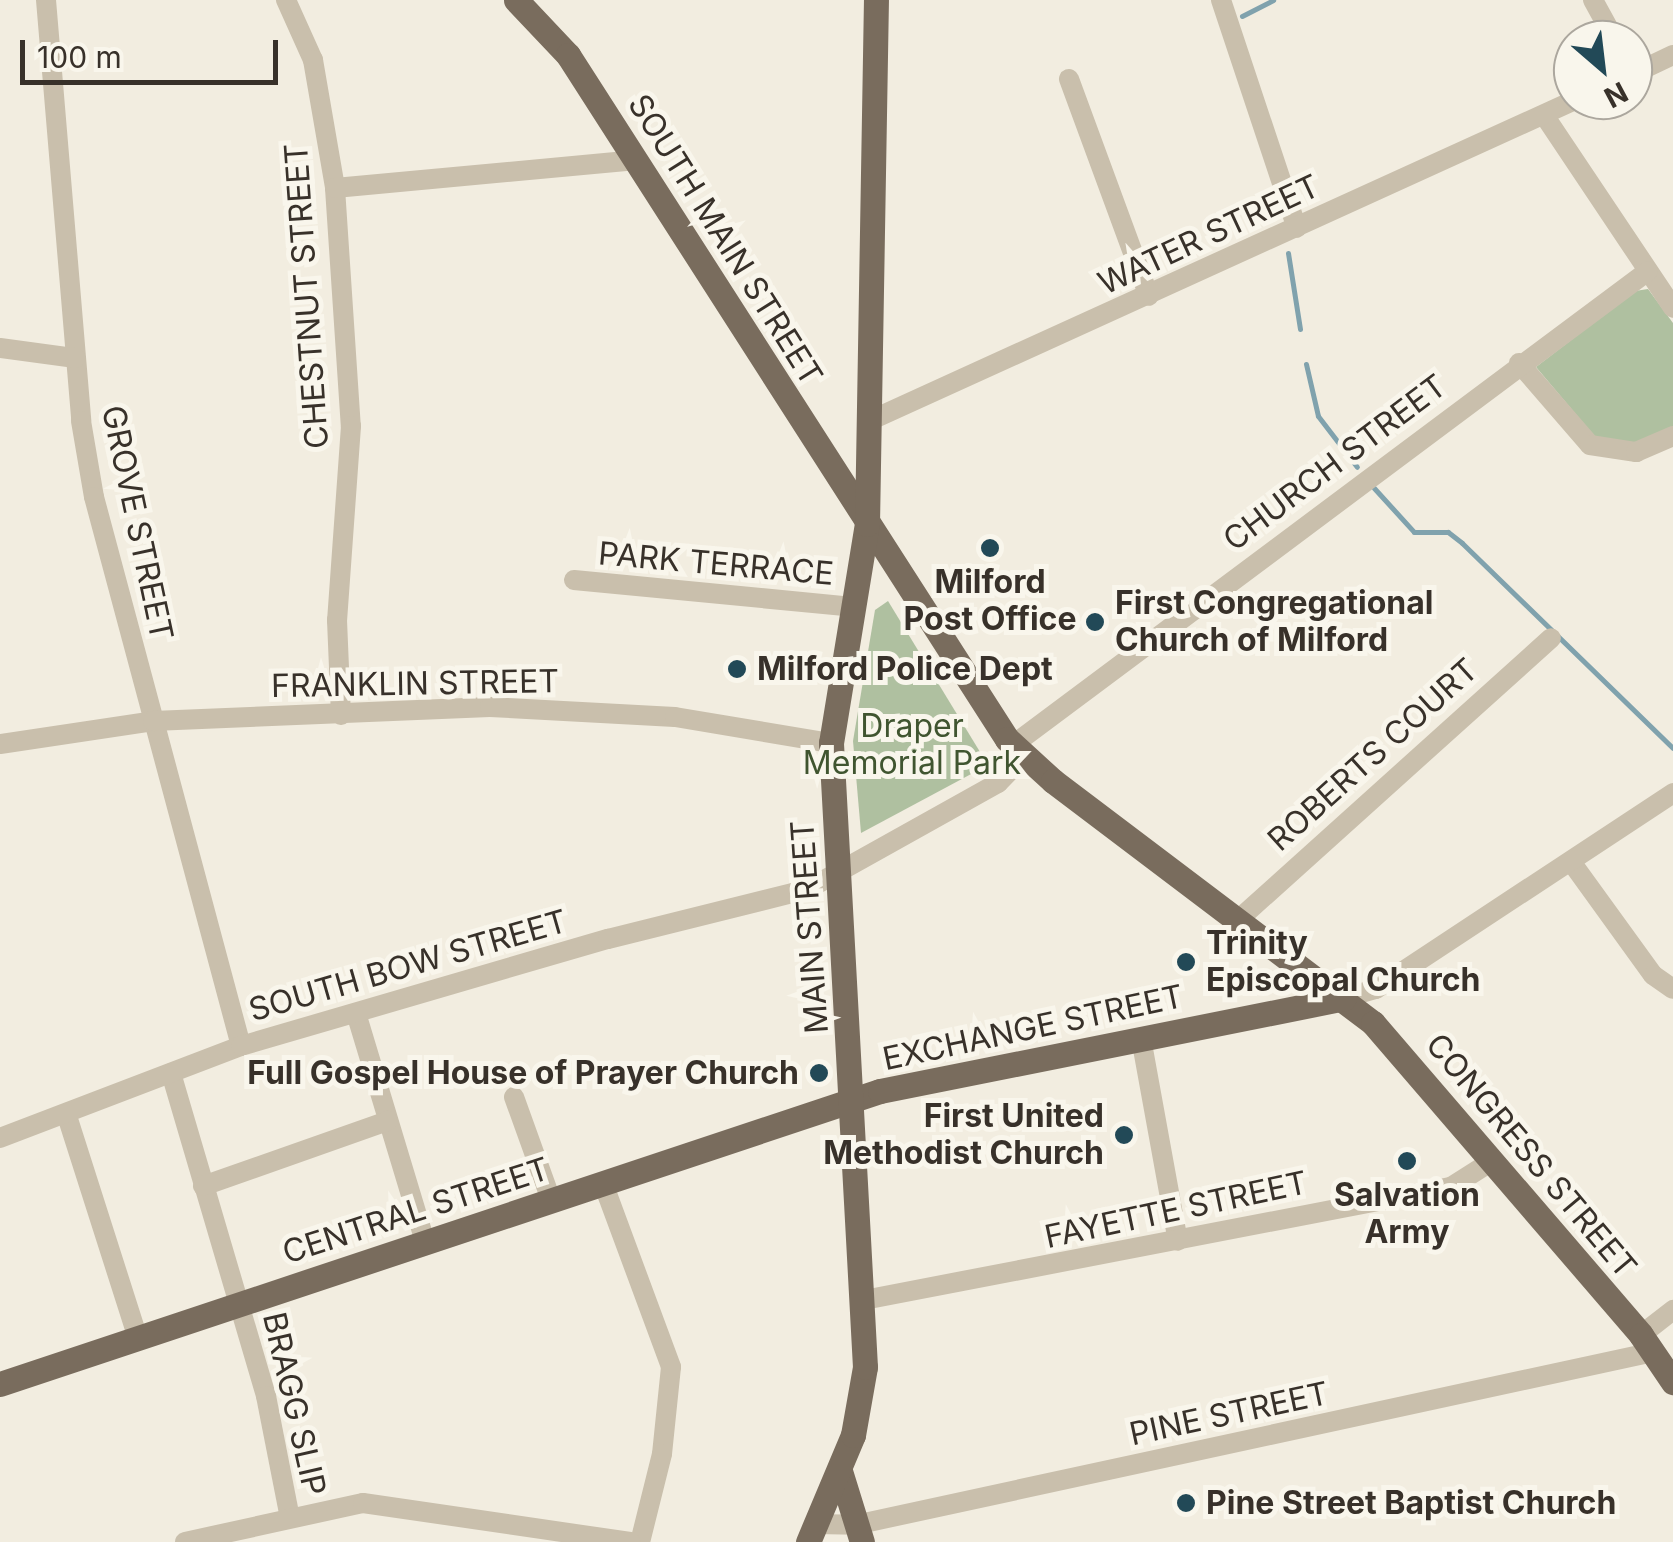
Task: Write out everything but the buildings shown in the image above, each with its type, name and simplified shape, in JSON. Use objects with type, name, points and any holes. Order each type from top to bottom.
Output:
[{"type":"main road","name":"SOUTH MAIN STREET","points":[[516,0],[568,55],[867,524]]},
{"type":"main road","name":"MAIN STREET","points":[[812,1533],[840,1468],[861,1397],[864,1300],[831,743],[867,524],[876,0]]},
{"type":"main road","name":"CONGRESS STREET","points":[[867,524],[1018,751],[1344,998],[1402,1054],[1647,1344],[1673,1382]]},
{"type":"main road","name":"EXCHANGE STREET","points":[[853,1100],[1344,998]]},
{"type":"main road","name":"CENTRAL STREET","points":[[0,1384],[853,1100]]},
{"type":"main road","points":[[840,1468],[858,1533]]},
{"type":"street","name":"GROVE STREET","points":[[46,0],[75,358],[94,497],[240,1046]]},
{"type":"street","name":"CHESTNUT STREET","points":[[286,0],[313,60],[335,188],[352,426],[337,620],[341,715]]},
{"type":"street","points":[[1221,0],[1296,228]]},
{"type":"street","points":[[1069,79],[1149,296]]},
{"type":"street","name":"WATER STREET","points":[[868,422],[1553,110]]},
{"type":"street","points":[[1544,114],[1673,308]]},
{"type":"street","points":[[335,188],[637,160]]},
{"type":"street","name":"CHURCH STREET","points":[[838,871],[998,782],[1018,751],[1520,363],[1648,271]]},
{"type":"street","points":[[0,348],[75,358]]},
{"type":"street","points":[[1520,363],[1590,446],[1636,452],[1673,436]]},
{"type":"street","name":"PARK TERRACE","points":[[574,580],[853,607]]},
{"type":"street","name":"ROBERTS COURT","points":[[1238,920],[1552,638]]},
{"type":"street","name":"FRANKLIN STREET","points":[[0,744],[153,721],[490,707],[594,710],[831,743]]},
{"type":"street","points":[[1344,998],[1376,988],[1572,864],[1673,793]]},
{"type":"street","points":[[1572,864],[1641,960],[1673,989]]},
{"type":"street","name":"SOUTH BOW STREET","points":[[1,1133],[67,1116],[240,1046],[808,889],[838,871]]},
{"type":"street","points":[[356,1012],[425,1242]]},
{"type":"street","points":[[1141,1038],[1178,1241]]},
{"type":"street","name":"BRAGG SLIP","points":[[171,1073],[239,1304],[290,1518]]},
{"type":"street","points":[[514,1098],[551,1200]]},
{"type":"street","points":[[67,1116],[138,1338]]},
{"type":"street","points":[[203,1186],[388,1121]]},
{"type":"street","name":"FAYETTE STREET","points":[[864,1300],[1451,1187],[1492,1161]]},
{"type":"street","points":[[603,1183],[671,1367],[662,1454],[640,1542]]},
{"type":"street","points":[[1647,1344],[1673,1310]]},
{"type":"street","name":"PINE STREET","points":[[812,1533],[858,1533],[1647,1344]]},
{"type":"street","points":[[193,1541],[363,1503],[529,1535],[630,1542]]},
{"type":"green space","points":[[1648,289],[1673,323],[1673,427],[1637,443],[1595,437],[1536,367],[1635,291]]},
{"type":"green space","name":"Draper Memorial Park","points":[[888,601],[988,765],[861,833],[853,741],[875,610]]},
{"type":"waterway","points":[[1242,16],[1273,0]]},
{"type":"waterway","points":[[1288,253],[1300,329]]},
{"type":"waterway","points":[[1306,364],[1318,416],[1357,467]]},
{"type":"waterway","points":[[1374,488],[1414,532],[1448,532],[1462,543],[1673,748]]},
{"type":"place","name":"Milford Post Office","points":[[990,548]]},
{"type":"place","name":"First Congregational Church of Milford","points":[[1095,622]]},
{"type":"place","name":"Milford Police Dept","points":[[737,669]]},
{"type":"place","name":"Trinity Episcopal Church","points":[[1186,962]]},
{"type":"place","name":"Full Gospel House of Prayer Church","points":[[819,1073]]},
{"type":"place","name":"First United Methodist Church","points":[[1124,1135]]},
{"type":"place","name":"Salvation Army","points":[[1407,1161]]},
{"type":"place","name":"Pine Street Baptist Church","points":[[1186,1503]]}]
